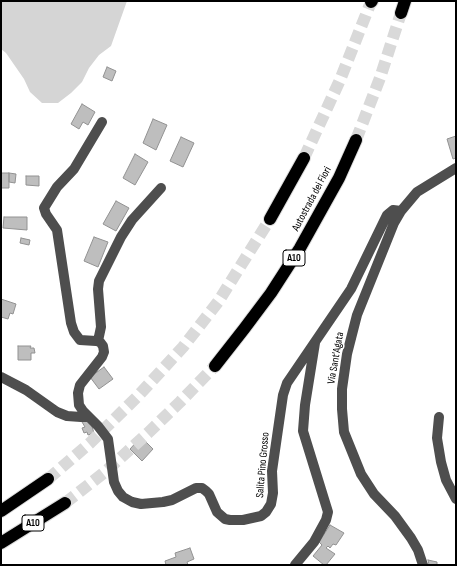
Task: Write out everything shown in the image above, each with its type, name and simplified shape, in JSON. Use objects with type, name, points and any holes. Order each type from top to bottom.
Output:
[{"type":"highway","points":[[401,13],[405,1]]},
{"type":"highway","name":"Autostrada dei Fiori","points":[[215,366],[267,299],[300,248],[339,178],[356,140]]},
{"type":"highway","points":[[270,219],[304,158]]},
{"type":"highway","name":"A10","points":[[1,511],[48,479]]},
{"type":"highway","name":"A10","points":[[1,543],[65,503]]},
{"type":"street","points":[[102,122],[71,173],[57,187],[44,208],[46,214],[57,230],[71,323],[74,332],[80,340],[98,341],[101,327],[98,289],[99,281],[121,237],[132,220],[161,188]]},
{"type":"street","name":"Via Sant'Agata","points":[[423,565],[418,550],[411,538],[395,516],[374,494],[361,474],[344,432],[342,389],[346,354],[357,316],[394,223],[401,211],[417,192],[456,168]]},
{"type":"street","name":"Salita Pino Grosso","points":[[98,341],[103,346],[104,352],[102,357],[83,380],[80,386],[78,393],[79,405],[108,439],[114,482],[123,496],[141,504],[151,504],[172,500],[196,488],[202,488],[209,494],[217,512],[225,519],[244,520],[261,516],[270,508],[273,494],[272,471],[283,395],[287,383],[351,288],[387,215],[393,210],[401,211]]},
{"type":"street","points":[[295,565],[314,542],[326,520],[328,512],[303,431],[305,405],[315,341]]},
{"type":"street","points":[[1,377],[26,390],[56,412],[67,416],[81,418],[88,416]]},
{"type":"street","points":[[439,417],[437,438],[441,462],[446,480],[456,499]]},
{"type":"shaded area","points":[[1,1],[127,1],[111,46],[99,55],[89,68],[82,82],[58,103],[42,103],[30,92],[24,79],[6,53],[1,49]]},
{"type":"building","points":[[107,67],[116,71],[112,81],[103,77]]},
{"type":"building","points":[[82,104],[95,112],[88,125],[83,122],[79,129],[71,124]]},
{"type":"building","points":[[153,119],[167,125],[156,150],[143,143]]},
{"type":"building","points":[[456,136],[456,158],[453,159],[447,139]]},
{"type":"building","points":[[181,137],[194,143],[183,167],[170,161]]},
{"type":"building","points":[[135,154],[148,162],[135,185],[123,178]]},
{"type":"building","points":[[1,173],[9,173],[9,188],[1,188]]},
{"type":"building","points":[[9,173],[16,174],[15,183],[9,182]]},
{"type":"building","points":[[26,176],[39,176],[39,186],[26,185]]},
{"type":"building","points":[[116,201],[129,208],[116,231],[103,224]]},
{"type":"building","points":[[4,217],[27,217],[27,230],[3,228]]},
{"type":"building","points":[[94,237],[108,242],[98,267],[84,261]]},
{"type":"building","points":[[21,238],[30,240],[29,245],[20,243]]},
{"type":"building","points":[[1,299],[16,304],[13,314],[10,313],[8,319],[1,317]]},
{"type":"building","points":[[18,346],[31,346],[30,348],[34,348],[35,353],[31,353],[31,360],[18,360]]},
{"type":"building","points":[[104,367],[113,379],[99,389],[90,377]]},
{"type":"building","points":[[90,420],[94,433],[88,435],[87,432],[84,433],[82,428],[85,427],[82,422]]},
{"type":"building","points":[[141,437],[153,449],[142,461],[130,449]]},
{"type":"building","points":[[330,525],[344,533],[336,545],[333,544],[330,548],[328,546],[326,548],[335,554],[326,565],[324,565],[313,556],[322,545],[319,542]]},
{"type":"building","points":[[190,548],[194,559],[187,562],[188,565],[166,565],[165,561],[176,557],[175,553]]},
{"type":"building","points":[[428,560],[437,562],[437,565],[429,565]]},
{"type":"tunnel","points":[[304,158],[340,80],[371,2]]},
{"type":"tunnel","points":[[356,140],[380,78],[401,13]]},
{"type":"tunnel","points":[[48,479],[90,443],[138,396],[183,347],[218,302],[270,219]]},
{"type":"tunnel","points":[[65,503],[105,472],[148,433],[215,366]]}]
